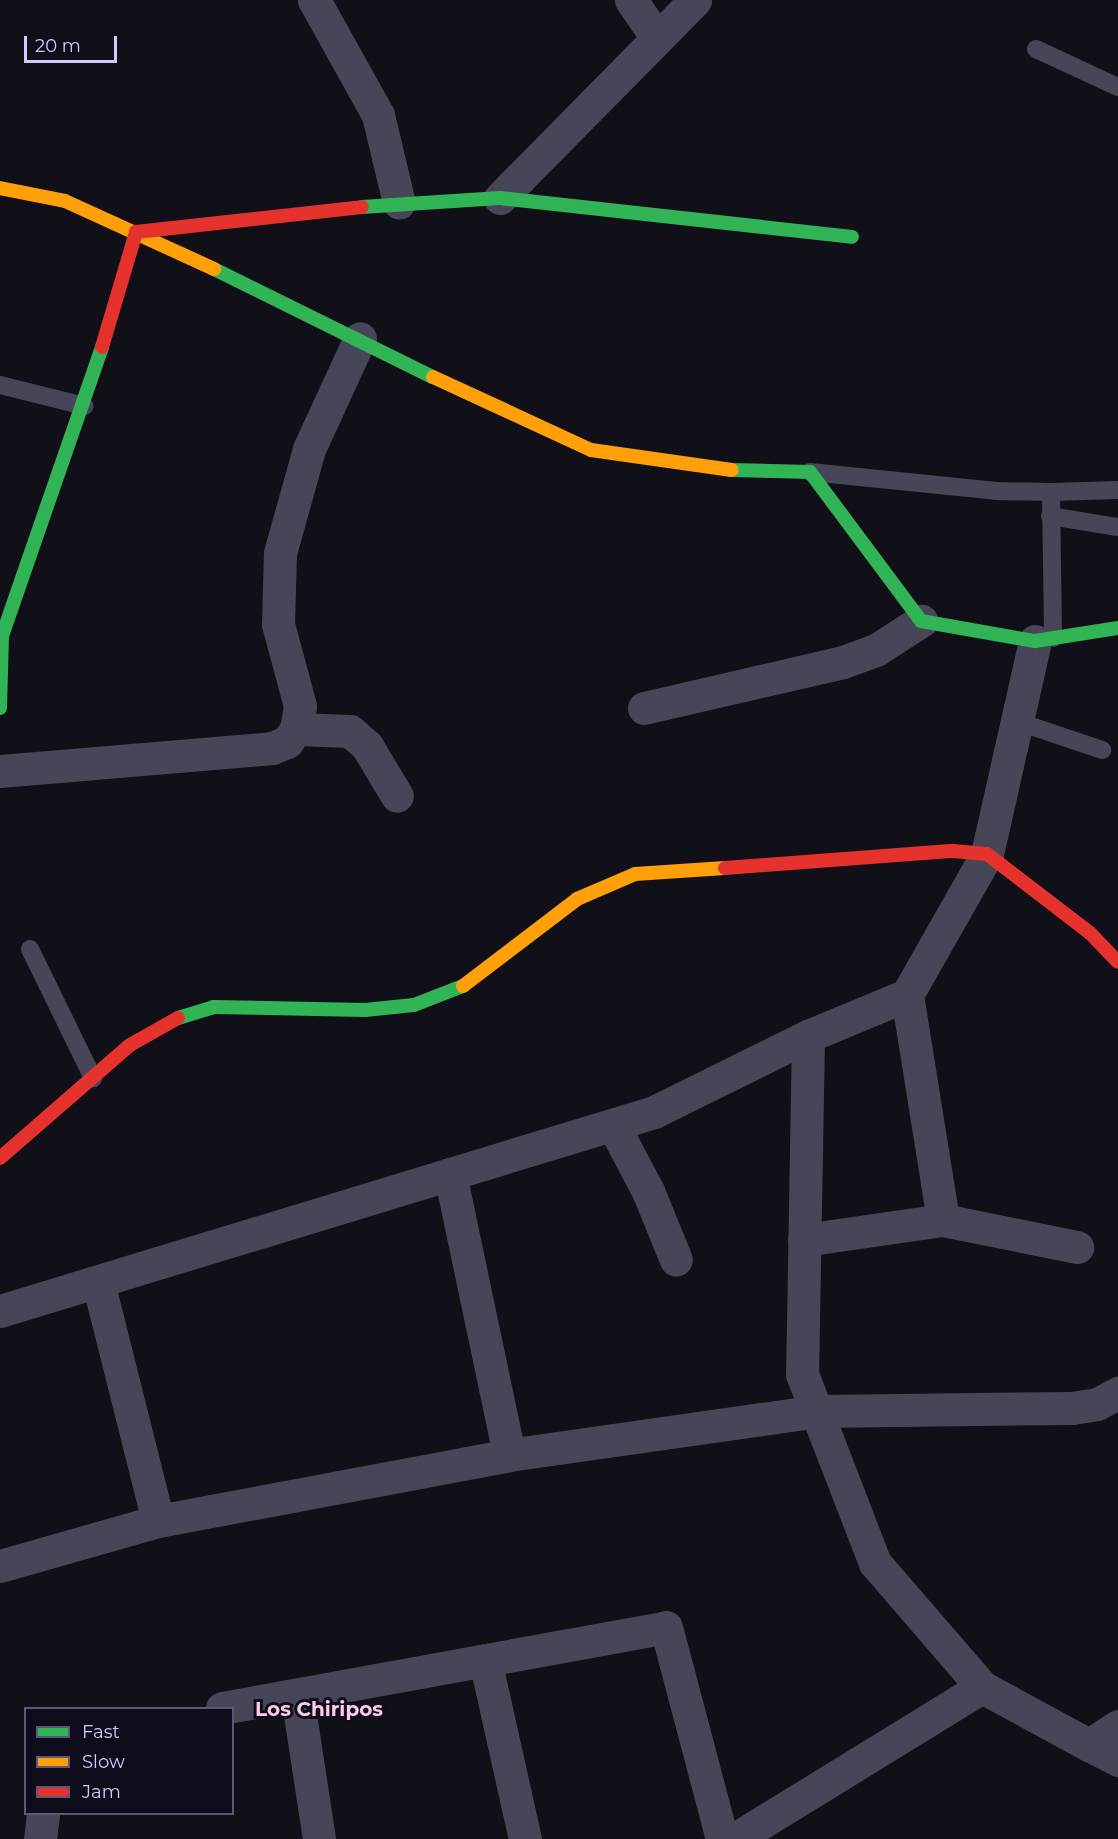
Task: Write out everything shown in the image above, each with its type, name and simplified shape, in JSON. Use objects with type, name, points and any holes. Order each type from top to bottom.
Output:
[{"type":"street","points":[[314,0],[378,115],[399,203]]},
{"type":"street","points":[[631,0],[657,38]]},
{"type":"street","points":[[500,198],[695,0]]},
{"type":"street","points":[[0,188],[65,201],[136,231],[360,338],[458,390],[591,450],[712,470],[810,472],[921,621]]},
{"type":"street","points":[[136,231],[399,203],[500,198],[852,237]]},
{"type":"street","points":[[0,708],[2,636],[84,406],[136,231]]},
{"type":"street","points":[[0,771],[272,748],[287,742],[296,729],[300,706],[278,624],[280,553],[309,449],[360,338]]},
{"type":"street","points":[[644,708],[843,662],[876,650],[921,621],[1044,639],[1118,628]]},
{"type":"street","points":[[0,1311],[654,1112],[808,1036],[907,995],[987,854],[1016,721],[1044,639]]},
{"type":"street","points":[[296,729],[350,731],[367,746],[397,796]]},
{"type":"street","points":[[0,1158],[130,1045],[187,1012],[213,1007],[365,1010],[414,1005],[458,991],[577,898],[635,874],[953,851],[987,854],[1090,933],[1118,962]]},
{"type":"street","points":[[907,995],[943,1220]]},
{"type":"street","points":[[808,1036],[802,1374],[875,1563],[982,1687],[1118,1760]]},
{"type":"street","points":[[613,1125],[648,1191],[676,1260]]},
{"type":"street","points":[[450,1174],[509,1455]]},
{"type":"street","points":[[804,1240],[943,1220],[1077,1247]]},
{"type":"street","points":[[98,1282],[158,1521]]},
{"type":"street","points":[[0,1566],[158,1521],[509,1455],[817,1411],[1072,1408],[1097,1404],[1118,1393]]},
{"type":"street","points":[[228,1707],[666,1627],[722,1839]]},
{"type":"street","points":[[485,1660],[525,1839]]},
{"type":"street","points":[[735,1839],[982,1687]]},
{"type":"street","points":[[297,1695],[319,1839]]},
{"type":"street","points":[[1089,1745],[1118,1726]]},
{"type":"street","points":[[40,1839],[43,1815]]},
{"type":"lane","points":[[1036,49],[1118,87]]},
{"type":"lane","points":[[0,386],[84,406]]},
{"type":"lane","points":[[810,472],[996,491],[1118,490]]},
{"type":"lane","points":[[1044,639],[1051,492]]},
{"type":"lane","points":[[1050,516],[1118,527]]},
{"type":"lane","points":[[1016,721],[1102,750]]},
{"type":"lane","points":[[30,949],[93,1078]]},
{"type":"traffic: fast","points":[[362,207],[500,198],[852,237]]},
{"type":"traffic: fast","points":[[214,269],[433,377]]},
{"type":"traffic: fast","points":[[0,708],[2,636],[102,347]]},
{"type":"traffic: fast","points":[[732,470],[810,472],[921,621],[1035,641],[1118,628]]},
{"type":"traffic: fast","points":[[178,1018],[213,1007],[365,1010],[414,1005],[463,986]]},
{"type":"traffic: slow","points":[[0,188],[65,201],[214,269]]},
{"type":"traffic: slow","points":[[433,377],[591,450],[732,470]]},
{"type":"traffic: slow","points":[[463,986],[577,899],[635,874],[725,868]]},
{"type":"traffic: jam","points":[[102,347],[136,232],[362,207]]},
{"type":"traffic: jam","points":[[725,868],[953,851],[987,854],[1090,933],[1118,962]]},
{"type":"traffic: jam","points":[[0,1158],[130,1045],[178,1018]]},
{"type":"district","name":"Los Chiripos","points":[[319,1709]]}]
